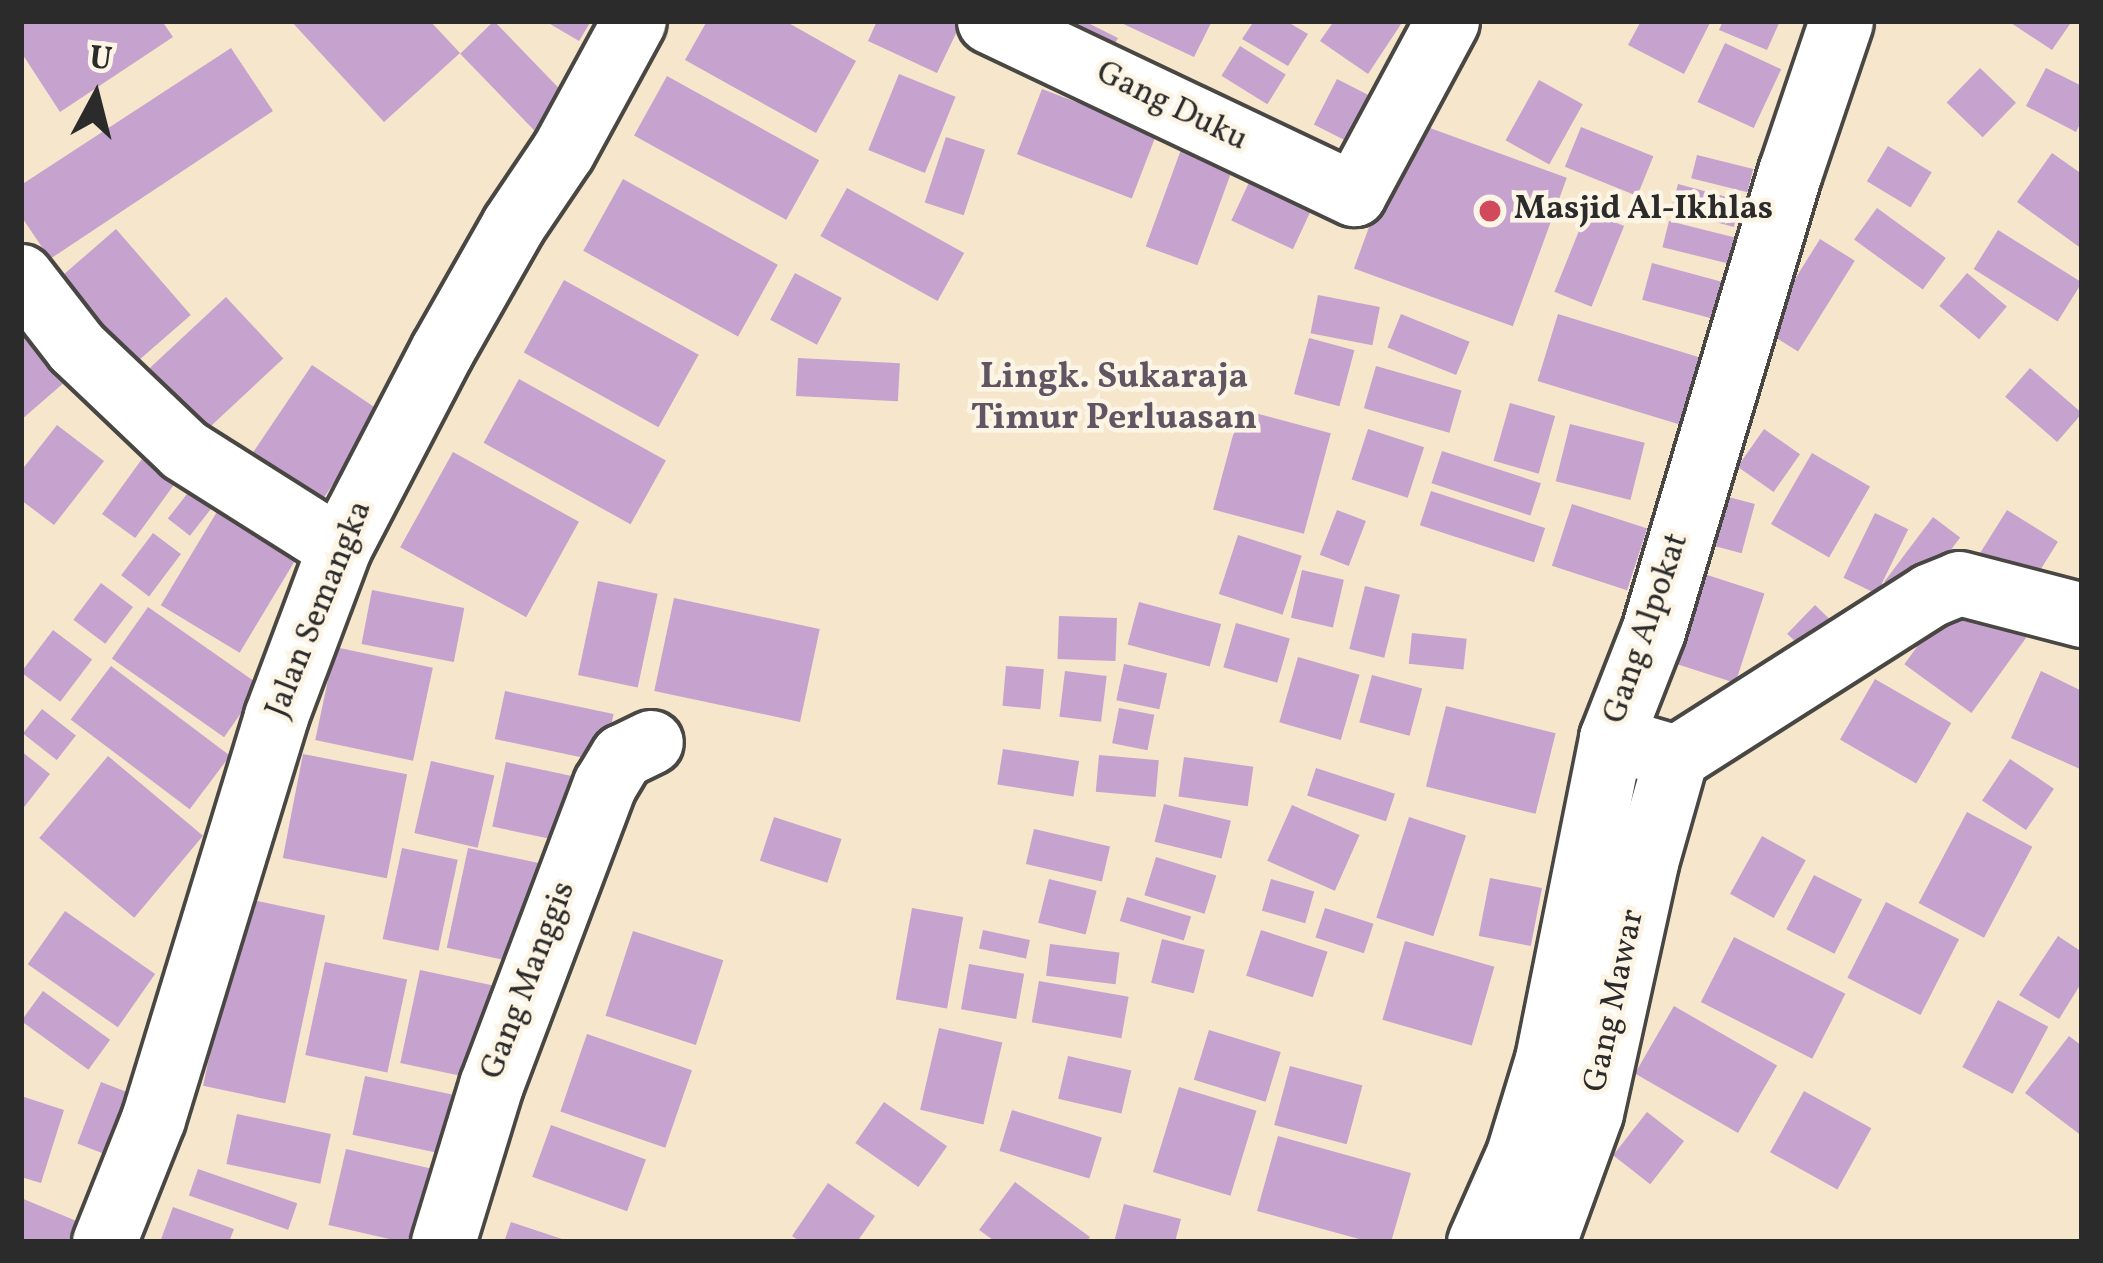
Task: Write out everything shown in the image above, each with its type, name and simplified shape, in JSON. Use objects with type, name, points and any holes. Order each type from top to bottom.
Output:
[{"type":"street","name":"Jalan Semangka","points":[[104,1242],[153,1119],[276,716],[339,548],[441,352],[513,225],[563,152],[634,21]]},
{"type":"street","name":"Gang Duku","points":[[989,21],[1354,194],[1447,21]]},
{"type":"street","name":"Gang Alpokat","points":[[1479,1242],[1518,1154],[1643,747],[1653,631],[1790,172],[1841,21]]},
{"type":"street","points":[[21,276],[76,346],[184,451],[339,548]]},
{"type":"street","points":[[1643,747],[1959,583],[2082,615]]},
{"type":"street","name":"Gang Manggis","points":[[443,1242],[490,1085],[604,784],[622,756],[650,742]]},
{"type":"street","name":"Gang Mawar","points":[[1544,1242],[1591,1113],[1646,862],[1643,747]]},
{"type":"building","points":[[21,21],[162,21],[173,37],[60,112],[21,52]]},
{"type":"building","points":[[291,21],[430,21],[460,53],[384,122]]},
{"type":"building","points":[[494,21],[572,102],[539,135],[460,54]]},
{"type":"building","points":[[545,21],[591,21],[579,41]]},
{"type":"building","points":[[707,21],[785,21],[856,61],[816,133],[685,60]]},
{"type":"building","points":[[877,21],[960,25],[937,73],[868,41]]},
{"type":"building","points":[[1064,21],[1084,21],[1118,38],[1104,63],[1055,38]]},
{"type":"building","points":[[1117,21],[1212,21],[1194,57]]},
{"type":"building","points":[[1254,21],[1286,21],[1308,34],[1288,66],[1242,39]]},
{"type":"building","points":[[1334,21],[1403,21],[1368,74],[1320,41]]},
{"type":"building","points":[[1641,21],[1711,21],[1684,74],[1628,45]]},
{"type":"building","points":[[1723,21],[1780,21],[1767,50],[1719,30]]},
{"type":"building","points":[[2008,21],[2072,21],[2052,50]]},
{"type":"building","points":[[1725,43],[1781,69],[1754,128],[1698,102]]},
{"type":"building","points":[[1240,46],[1286,75],[1267,104],[1221,76]]},
{"type":"building","points":[[231,48],[273,111],[50,259],[21,216],[21,185]]},
{"type":"building","points":[[1980,68],[2016,103],[1983,137],[1947,103]]},
{"type":"building","points":[[2046,68],[2082,86],[2082,120],[2076,132],[2026,106]]},
{"type":"building","points":[[899,74],[956,97],[925,173],[868,150]]},
{"type":"building","points":[[667,76],[819,160],[786,220],[634,135]]},
{"type":"building","points":[[1337,79],[1387,104],[1364,150],[1314,124]]},
{"type":"building","points":[[1539,80],[1583,104],[1549,165],[1506,140]]},
{"type":"building","points":[[1042,89],[1157,133],[1132,198],[1017,154]]},
{"type":"building","points":[[1408,120],[1567,178],[1513,326],[1354,268]]},
{"type":"building","points":[[1581,127],[1653,156],[1637,196],[1565,167]]},
{"type":"building","points":[[946,137],[985,150],[964,215],[925,203]]},
{"type":"building","points":[[1183,144],[1235,163],[1197,265],[1146,246]]},
{"type":"building","points":[[1888,146],[1932,172],[1911,207],[1867,181]]},
{"type":"building","points":[[2052,153],[2082,174],[2082,249],[2017,202]]},
{"type":"building","points":[[1697,155],[1753,169],[1747,192],[1691,178]]},
{"type":"building","points":[[1252,176],[1314,205],[1293,249],[1231,220]]},
{"type":"building","points":[[623,179],[778,265],[738,337],[583,251]]},
{"type":"building","points":[[1678,184],[1741,201],[1734,227],[1671,210]]},
{"type":"building","points":[[847,188],[964,253],[938,301],[820,236]]},
{"type":"building","points":[[1877,208],[1946,258],[1923,290],[1854,240]]},
{"type":"building","points":[[1587,211],[1624,226],[1591,307],[1554,292]]},
{"type":"building","points":[[1669,221],[1743,239],[1736,266],[1662,247]]},
{"type":"building","points":[[116,229],[191,315],[127,371],[52,285]]},
{"type":"building","points":[[1998,230],[2082,282],[2058,321],[1974,269]]},
{"type":"building","points":[[1820,239],[1855,261],[1798,351],[1763,330]]},
{"type":"building","points":[[1652,263],[1726,283],[1717,320],[1642,300]]},
{"type":"building","points":[[795,273],[842,298],[817,345],[770,320]]},
{"type":"building","points":[[1967,273],[2007,306],[1979,339],[1939,306]]},
{"type":"building","points":[[564,280],[699,355],[658,427],[524,353]]},
{"type":"building","points":[[1318,295],[1380,307],[1372,345],[1311,333]]},
{"type":"building","points":[[226,297],[283,358],[203,433],[146,372]]},
{"type":"building","points":[[21,314],[74,374],[21,420]]},
{"type":"building","points":[[1401,314],[1470,342],[1456,375],[1388,347]]},
{"type":"building","points":[[1558,314],[1703,358],[1683,425],[1538,381]]},
{"type":"building","points":[[1309,338],[1354,350],[1339,406],[1294,394]]},
{"type":"building","points":[[798,358],[900,363],[898,401],[796,396]]},
{"type":"building","points":[[312,365],[382,412],[317,508],[247,461]]},
{"type":"building","points":[[1376,366],[1462,391],[1449,433],[1364,408]]},
{"type":"building","points":[[2030,368],[2082,413],[2057,442],[2005,397]]},
{"type":"building","points":[[519,379],[666,460],[631,524],[484,443]]},
{"type":"building","points":[[1510,403],[1555,416],[1539,474],[1493,461]]},
{"type":"building","points":[[1240,409],[1331,433],[1304,534],[1213,509]]},
{"type":"building","points":[[1570,424],[1645,443],[1630,500],[1556,481]]},
{"type":"building","points":[[57,425],[104,461],[54,525],[21,500],[21,471]]},
{"type":"building","points":[[1368,429],[1424,447],[1408,498],[1352,479]]},
{"type":"building","points":[[1764,429],[1800,454],[1774,492],[1738,467]]},
{"type":"building","points":[[1442,451],[1541,483],[1530,515],[1431,483]]},
{"type":"building","points":[[453,452],[579,522],[526,617],[400,547]]},
{"type":"building","points":[[1812,453],[1870,486],[1829,558],[1771,524]]},
{"type":"building","points":[[142,459],[175,483],[135,538],[102,514]]},
{"type":"building","points":[[198,480],[220,497],[190,536],[168,519]]},
{"type":"building","points":[[1431,491],[1545,528],[1534,562],[1420,525]]},
{"type":"building","points":[[1721,495],[1755,504],[1742,553],[1708,544]]},
{"type":"building","points":[[1572,504],[1647,528],[1627,590],[1552,566]]},
{"type":"building","points":[[221,505],[300,552],[240,653],[161,605]]},
{"type":"building","points":[[1337,510],[1366,521],[1349,566],[1320,555]]},
{"type":"building","points":[[2007,510],[2058,542],[2031,585],[1980,553]]},
{"type":"building","points":[[1875,513],[1908,529],[1877,594],[1843,578]]},
{"type":"building","points":[[1933,517],[1960,537],[1911,602],[1884,582]]},
{"type":"building","points":[[153,533],[181,554],[149,596],[121,575]]},
{"type":"building","points":[[1238,535],[1302,556],[1283,615],[1219,594]]},
{"type":"building","points":[[1302,570],[1344,580],[1333,627],[1291,618]]},
{"type":"building","points":[[1695,571],[1764,594],[1735,683],[1666,660]]},
{"type":"building","points":[[598,581],[658,594],[638,688],[578,675]]},
{"type":"building","points":[[101,583],[133,607],[105,644],[73,620]]},
{"type":"building","points":[[1365,586],[1400,595],[1384,658],[1349,649]]},
{"type":"building","points":[[1959,589],[2026,638],[1971,713],[1904,664]]},
{"type":"building","points":[[372,590],[464,608],[454,662],[362,644]]},
{"type":"building","points":[[674,598],[820,629],[800,722],[654,691]]},
{"type":"building","points":[[1139,602],[1221,624],[1210,667],[1128,645]]},
{"type":"building","points":[[1815,605],[1843,632],[1815,661],[1787,634]]},
{"type":"building","points":[[148,607],[260,686],[224,737],[112,659]]},
{"type":"building","points":[[1059,616],[1117,618],[1115,661],[1057,659]]},
{"type":"building","points":[[1236,623],[1290,638],[1277,683],[1223,667]]},
{"type":"building","points":[[53,630],[92,659],[60,702],[21,672]]},
{"type":"building","points":[[1412,633],[1467,639],[1463,670],[1409,664]]},
{"type":"building","points":[[335,647],[433,668],[413,761],[315,740]]},
{"type":"building","points":[[1298,657],[1360,675],[1341,740],[1279,722]]},
{"type":"building","points":[[1124,664],[1167,673],[1159,709],[1116,700]]},
{"type":"building","points":[[111,666],[230,756],[190,809],[71,720]]},
{"type":"building","points":[[1006,666],[1044,669],[1040,709],[1003,706]]},
{"type":"building","points":[[1065,671],[1107,676],[1101,722],[1059,717]]},
{"type":"building","points":[[2041,671],[2082,691],[2080,769],[2011,738]]},
{"type":"building","points":[[1372,675],[1422,688],[1410,736],[1359,722]]},
{"type":"building","points":[[1875,679],[1951,723],[1916,784],[1840,740]]},
{"type":"building","points":[[505,691],[614,714],[603,762],[495,739]]},
{"type":"building","points":[[1446,706],[1556,733],[1536,814],[1426,787]]},
{"type":"building","points":[[1119,708],[1154,715],[1147,750],[1112,743]]},
{"type":"building","points":[[42,709],[76,735],[57,760],[23,733]]},
{"type":"building","points":[[1003,749],[1079,761],[1073,797],[997,785]]},
{"type":"building","points":[[21,751],[50,774],[21,811]]},
{"type":"building","points":[[303,754],[407,774],[387,878],[283,858]]},
{"type":"building","points":[[1099,755],[1159,760],[1156,797],[1096,792]]},
{"type":"building","points":[[108,756],[203,836],[134,918],[39,838]]},
{"type":"building","points":[[1184,757],[1253,767],[1248,806],[1178,797]]},
{"type":"building","points":[[2010,759],[2054,789],[2026,830],[1982,800]]},
{"type":"building","points":[[431,761],[494,776],[478,848],[414,833]]},
{"type":"building","points":[[506,762],[587,779],[573,844],[492,827]]},
{"type":"building","points":[[1316,768],[1395,794],[1386,821],[1307,796]]},
{"type":"building","points":[[1164,804],[1231,821],[1222,859],[1155,842]]},
{"type":"building","points":[[1292,805],[1360,835],[1335,891],[1267,861]]},
{"type":"building","points":[[1967,812],[2032,847],[1984,938],[1919,903]]},
{"type":"building","points":[[774,817],[842,839],[827,883],[760,861]]},
{"type":"building","points":[[1409,817],[1466,836],[1433,936],[1376,918]]},
{"type":"building","points":[[1034,829],[1110,847],[1102,882],[1026,864]]},
{"type":"building","points":[[1762,836],[1806,860],[1774,918],[1730,894]]},
{"type":"building","points":[[402,848],[458,860],[438,951],[383,939]]},
{"type":"building","points":[[468,848],[542,864],[521,964],[447,948]]},
{"type":"building","points":[[1156,857],[1216,875],[1205,914],[1144,895]]},
{"type":"building","points":[[1814,875],[1862,900],[1834,954],[1786,929]]},
{"type":"building","points":[[1490,878],[1542,888],[1531,946],[1479,936]]},
{"type":"building","points":[[1049,879],[1097,891],[1086,935],[1038,923]]},
{"type":"building","points":[[1271,879],[1314,891],[1305,923],[1262,911]]},
{"type":"building","points":[[1127,897],[1191,917],[1184,940],[1120,921]]},
{"type":"building","points":[[243,898],[325,915],[285,1103],[203,1086]]},
{"type":"building","points":[[1886,902],[1959,939],[1920,1015],[1847,978]]},
{"type":"building","points":[[912,908],[963,917],[947,1009],[896,1000]]},
{"type":"building","points":[[1325,908],[1374,924],[1364,953],[1315,937]]},
{"type":"building","points":[[65,911],[155,974],[118,1027],[28,964]]},
{"type":"building","points":[[983,930],[1030,940],[1026,959],[979,949]]},
{"type":"building","points":[[1261,930],[1328,952],[1313,997],[1246,976]]},
{"type":"building","points":[[633,931],[723,960],[696,1045],[605,1016]]},
{"type":"building","points":[[2058,936],[2082,952],[2082,982],[2059,1019],[2019,995]]},
{"type":"building","points":[[1734,937],[1845,994],[1812,1059],[1701,1002]]},
{"type":"building","points":[[1162,939],[1205,950],[1194,993],[1151,983]]},
{"type":"building","points":[[1405,941],[1494,967],[1472,1045],[1382,1020]]},
{"type":"building","points":[[1050,944],[1119,953],[1116,984],[1046,976]]},
{"type":"building","points":[[325,962],[407,979],[387,1072],[305,1055]]},
{"type":"building","points":[[969,964],[1024,974],[1016,1019],[961,1009]]},
{"type":"building","points":[[420,970],[506,988],[486,1081],[400,1063]]},
{"type":"building","points":[[1039,981],[1129,997],[1121,1038],[1032,1022]]},
{"type":"building","points":[[43,991],[110,1040],[88,1070],[21,1021]]},
{"type":"building","points":[[1998,1000],[2048,1027],[2013,1094],[1962,1067]]},
{"type":"building","points":[[1674,1006],[1777,1066],[1738,1133],[1635,1074]]},
{"type":"building","points":[[939,1028],[1002,1043],[983,1124],[920,1110]]},
{"type":"building","points":[[1209,1030],[1281,1052],[1266,1102],[1194,1080]]},
{"type":"building","points":[[587,1034],[692,1070],[665,1148],[560,1112]]},
{"type":"building","points":[[2069,1036],[2082,1046],[2082,1136],[2025,1093]]},
{"type":"building","points":[[1068,1056],[1131,1071],[1121,1113],[1058,1099]]},
{"type":"building","points":[[1290,1066],[1362,1085],[1347,1144],[1274,1125]]},
{"type":"building","points":[[365,1076],[470,1098],[457,1157],[353,1135]]},
{"type":"building","points":[[101,1082],[154,1102],[131,1164],[77,1144]]},
{"type":"building","points":[[1179,1087],[1256,1111],[1230,1196],[1153,1172]]},
{"type":"building","points":[[1804,1091],[1871,1128],[1837,1190],[1770,1152]]},
{"type":"building","points":[[21,1096],[64,1110],[41,1183],[21,1177]]},
{"type":"building","points":[[884,1102],[947,1146],[918,1187],[855,1143]]},
{"type":"building","points":[[1012,1110],[1102,1137],[1089,1179],[999,1151]]},
{"type":"building","points":[[1647,1112],[1684,1141],[1650,1184],[1613,1155]]},
{"type":"building","points":[[237,1114],[331,1134],[320,1184],[226,1164]]},
{"type":"building","points":[[551,1125],[646,1160],[627,1211],[532,1177]]},
{"type":"building","points":[[1278,1136],[1411,1173],[1391,1242],[1370,1242],[1257,1211]]},
{"type":"building","points":[[346,1149],[432,1169],[415,1242],[328,1225]]},
{"type":"building","points":[[198,1169],[297,1203],[288,1230],[189,1195]]},
{"type":"building","points":[[1015,1182],[1090,1237],[1086,1242],[996,1242],[979,1230]]},
{"type":"building","points":[[828,1183],[875,1216],[857,1242],[801,1242],[792,1236]]},
{"type":"building","points":[[21,1198],[91,1227],[84,1242],[21,1242]]},
{"type":"building","points":[[1124,1204],[1181,1219],[1175,1242],[1114,1242]]},
{"type":"building","points":[[173,1207],[234,1229],[229,1242],[160,1242]]},
{"type":"building","points":[[511,1222],[568,1241],[568,1242],[504,1242]]},
{"type":"place","name":"Masjid Al-Ikhlas","points":[[1490,211]]},
{"type":"district","name":"Lingk. Sukaraja Timur Perluasan","points":[[1114,398]]}]
